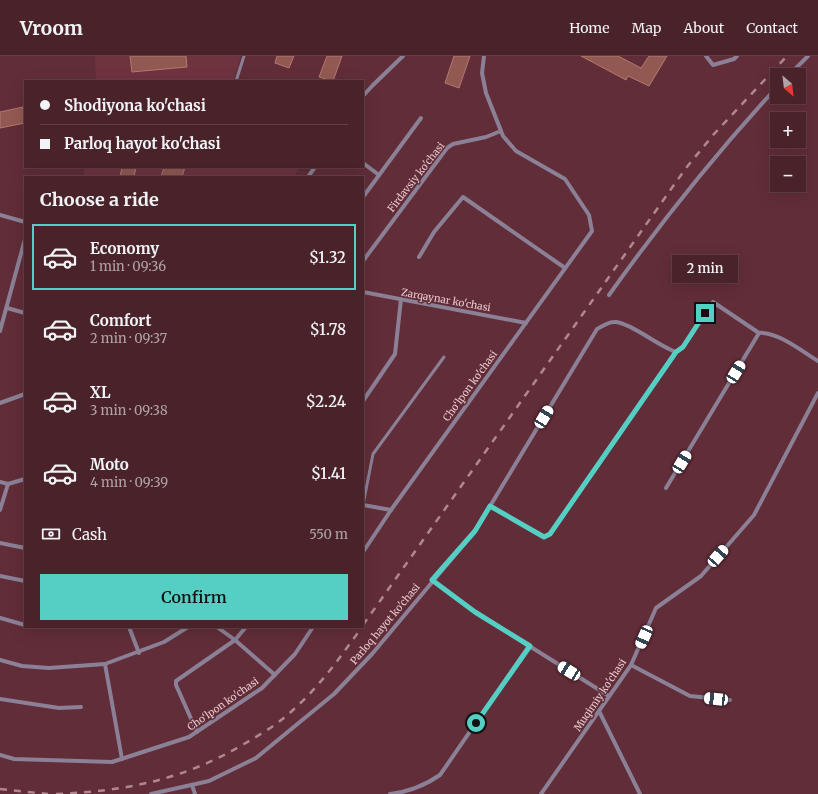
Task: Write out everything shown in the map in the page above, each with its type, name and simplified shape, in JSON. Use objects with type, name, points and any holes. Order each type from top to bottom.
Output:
[{"type":"street","points":[[364,95],[403,56]]},
{"type":"street","points":[[484,56],[482,73],[486,93],[501,131]]},
{"type":"street","points":[[706,56],[714,65],[734,59],[737,56]]},
{"type":"street","points":[[796,68],[808,56]]},
{"type":"street","points":[[609,294],[690,187],[746,120],[770,94]]},
{"type":"street","points":[[364,196],[421,118]]},
{"type":"street","name":"Cho‘lpon ko'chasi","points":[[364,550],[391,510],[592,231],[589,215],[565,179],[516,151],[503,136],[501,131]]},
{"type":"street","name":"Firdavsiy ko'chasi","points":[[364,260],[447,148],[453,144],[486,138],[501,131]]},
{"type":"street","points":[[364,164],[379,175]]},
{"type":"street","points":[[419,257],[434,232],[463,197],[565,268]]},
{"type":"street","points":[[0,215],[24,222]]},
{"type":"street","points":[[0,331],[24,243]]},
{"type":"street","name":"Zarqaynar ko'chasi","points":[[364,292],[526,323]]},
{"type":"street","points":[[364,400],[395,354],[402,300]]},
{"type":"street","points":[[490,506],[544,537],[550,534],[676,352],[683,347],[712,302],[759,333],[767,332],[818,361]]},
{"type":"street","points":[[7,308],[24,313]]},
{"type":"street","name":"Parloq hayot ko'chasi","points":[[151,794],[209,781],[256,758],[334,694],[372,654],[432,580],[475,531],[597,329],[616,321],[625,324],[666,348],[676,352]]},
{"type":"street","points":[[666,488],[759,333]]},
{"type":"street","name":"Muqimiy ko'chasi","points":[[541,794],[631,665],[656,608],[701,576],[754,515],[818,393]]},
{"type":"street","points":[[0,403],[24,394]]},
{"type":"street","points":[[0,482],[8,484],[24,479]]},
{"type":"street","points":[[0,510],[8,484]]},
{"type":"street","points":[[364,505],[391,510]]},
{"type":"street","points":[[0,543],[24,548]]},
{"type":"street","points":[[0,576],[24,581]]},
{"type":"street","points":[[432,580],[475,612],[609,696]]},
{"type":"street","points":[[0,618],[24,625]]},
{"type":"street","points":[[129,628],[139,653]]},
{"type":"street","points":[[0,660],[22,666],[49,668],[105,664],[139,653],[164,642],[186,628]]},
{"type":"street","points":[[218,628],[235,640],[275,675]]},
{"type":"street","points":[[197,732],[176,685],[176,681],[235,640],[245,628]]},
{"type":"street","name":"Cho‘lpon ko'chasi","points":[[0,755],[14,759],[112,762],[189,737],[262,688],[295,654],[311,628]]},
{"type":"street","points":[[390,794],[405,792],[425,785],[440,775],[530,646]]},
{"type":"street","points":[[105,664],[122,759]]},
{"type":"street","points":[[631,665],[690,696],[730,700]]},
{"type":"street","points":[[0,699],[59,708],[81,707]]},
{"type":"street","points":[[599,711],[640,794]]},
{"type":"street","points":[[192,785],[195,794]]},
{"type":"lane","points":[[236,80],[244,56]]},
{"type":"lane","points":[[364,500],[373,454],[444,357]]},
{"type":"shaded area","points":[[95,56],[241,56],[233,80],[96,80]]},
{"type":"shaded area","points":[[85,168],[299,168],[295,176],[83,176]]},
{"type":"building","points":[[130,56],[186,56],[187,67],[132,72]]},
{"type":"building","points":[[277,56],[294,56],[289,68],[275,63]]},
{"type":"building","points":[[327,56],[342,56],[333,80],[319,77]]},
{"type":"building","points":[[454,56],[470,56],[459,88],[445,83]]},
{"type":"building","points":[[581,56],[618,56],[641,68],[649,56],[667,56],[649,86],[628,76],[626,80]]},
{"type":"building","points":[[23,107],[24,123],[0,128],[0,112]]},
{"type":"building","points":[[122,168],[136,168],[134,176],[120,176]]},
{"type":"building","points":[[164,168],[185,168],[182,176],[161,176]]},
{"type":"railway","points":[[364,624],[686,168],[714,134],[787,56]]},
{"type":"railway","points":[[56,794],[106,790],[176,775],[199,767],[244,744],[277,724],[304,700],[330,670],[361,628]]},
{"type":"railway","points":[[0,789],[48,794]]},
{"type":"route","points":[[476,723],[530,646],[475,612],[432,580],[475,531],[490,506],[544,537],[550,534],[676,352],[683,347],[705,313]]}]
